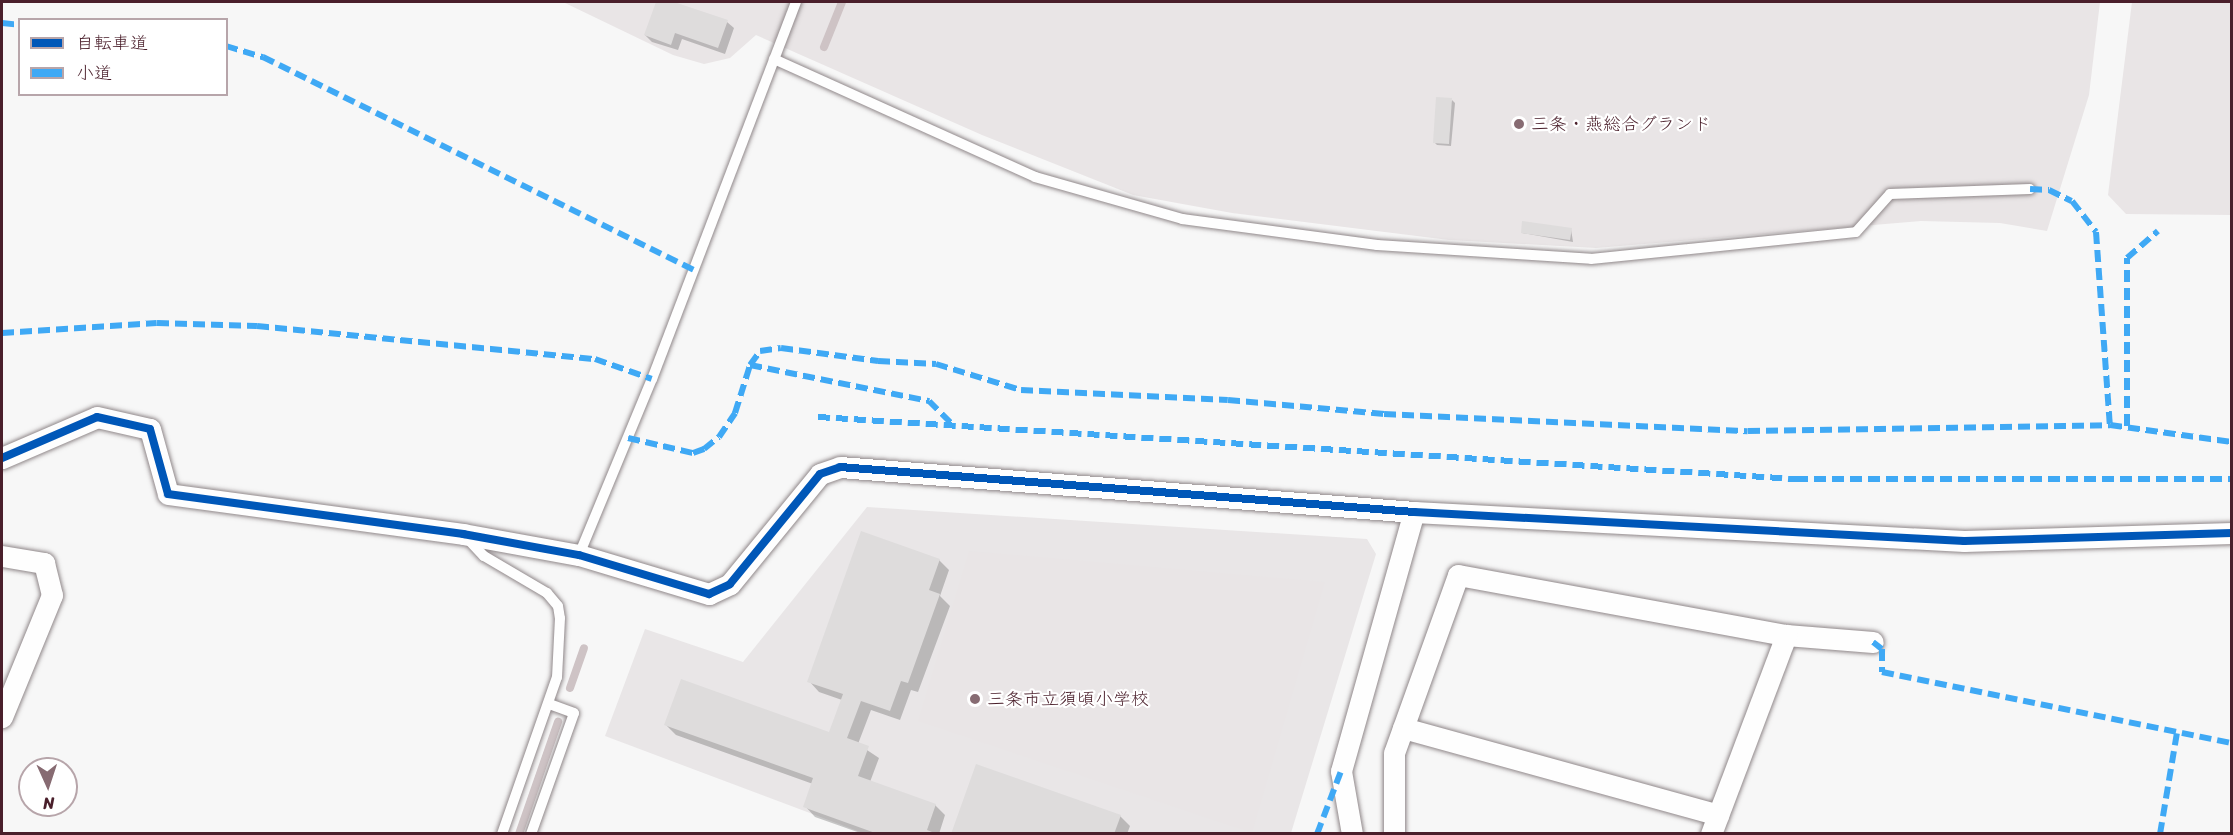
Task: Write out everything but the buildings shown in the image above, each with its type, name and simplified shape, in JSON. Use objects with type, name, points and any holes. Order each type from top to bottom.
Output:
[{"type":"street","points":[[2,458],[97,417],[150,429],[168,494],[463,534],[579,555],[710,594],[730,584],[820,474],[840,467],[1414,512],[1964,542],[2232,533]]},
{"type":"street","points":[[1352,834],[1341,771],[1414,512]]},
{"type":"street","points":[[2,556],[44,563],[52,595],[2,717]]},
{"type":"street","points":[[1394,834],[1394,753],[1458,575],[1786,635],[1874,642]]},
{"type":"street","points":[[1404,728],[1714,824],[1786,635]]},
{"type":"lane","points":[[579,555],[652,379],[796,2]]},
{"type":"lane","points":[[774,59],[1035,177],[1182,219],[1377,245],[1591,259],[1856,232],[1890,194],[2030,189]]},
{"type":"lane","points":[[463,534],[484,556],[547,593],[558,606],[561,640],[557,677],[502,834]]},
{"type":"lane","points":[[531,834],[574,712],[549,704]]},
{"type":"shaded area","name":"三条・燕総合グランド","points":[[563,2],[2100,2],[2089,95],[2047,231],[2000,223],[1921,221],[1596,248],[1449,240],[1232,213],[1133,195],[982,135],[756,35],[730,58],[704,64],[673,55]]},
{"type":"shaded area","points":[[2132,2],[2231,2],[2231,215],[2126,214],[2108,195]]},
{"type":"shaded area","name":"三条市立須頃小学校","points":[[867,507],[1367,539],[1376,554],[1291,833],[863,833],[605,736],[645,629],[743,662]]},
{"type":"shaded area","points":[[969,551],[1325,582],[1252,833],[918,721]]},
{"type":"waterway","points":[[824,47],[842,2]]},
{"type":"waterway","points":[[570,688],[584,648]]},
{"type":"waterway","points":[[519,834],[558,722]]},
{"type":"marked path","points":[[2,23],[18,25]]},
{"type":"marked path","points":[[228,47],[263,57],[694,270]]},
{"type":"marked path","points":[[2030,189],[2049,190],[2072,201],[2096,232],[2110,425]]},
{"type":"marked path","points":[[2127,426],[2127,258],[2158,231]]},
{"type":"marked path","points":[[2,333],[157,323],[257,326],[595,359],[652,379]]},
{"type":"marked path","points":[[628,438],[693,453],[704,449],[719,437],[735,413],[750,365],[760,351],[781,348],[878,361],[936,364],[1021,390],[1228,400],[1384,414],[1748,431],[2110,425],[2232,442]]},
{"type":"marked path","points":[[750,365],[929,401],[954,426]]},
{"type":"marked path","points":[[818,417],[1796,479],[2232,479]]},
{"type":"marked path","points":[[1873,642],[1882,649],[1882,672],[2232,743]]},
{"type":"marked path","points":[[2160,834],[2177,732]]},
{"type":"marked path","points":[[1317,834],[1341,771]]},
{"type":"cycle path","points":[[2,458],[97,417],[150,429],[168,494],[463,534],[579,555],[709,594],[730,584],[820,474],[840,467],[1414,512],[1964,541],[2232,533]]},
{"type":"place","name":"三条・燕総合グランド","points":[[1519,124]]},
{"type":"place","name":"三条市立須頃小学校","points":[[975,699]]}]
